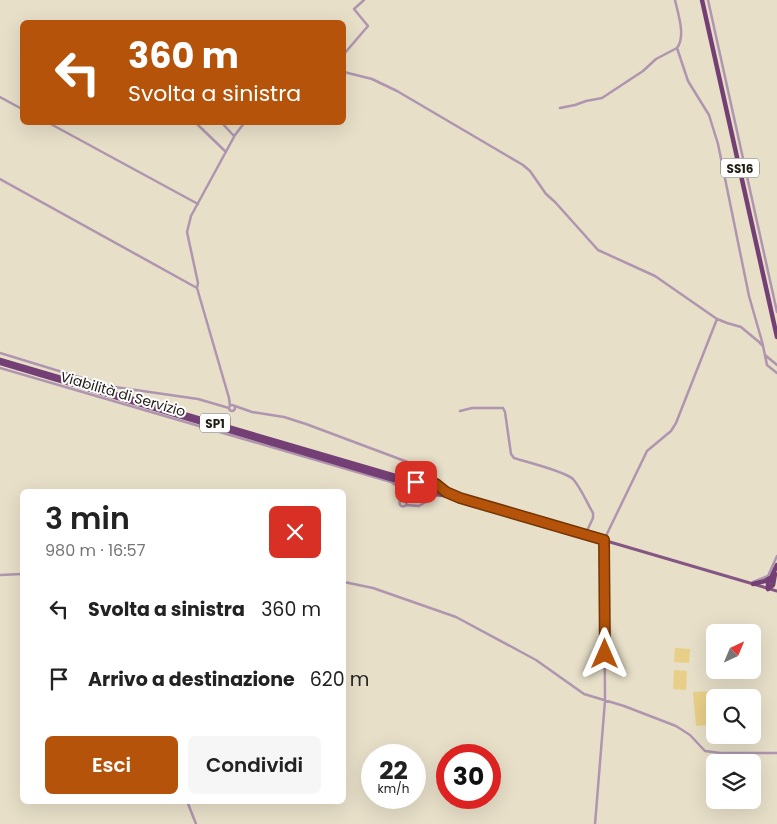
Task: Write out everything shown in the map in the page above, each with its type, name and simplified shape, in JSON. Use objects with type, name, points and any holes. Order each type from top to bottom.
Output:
[{"type":"highway","name":"SS16","points":[[705,0],[777,327]]},
{"type":"highway","name":"SS16","points":[[705,0],[777,337]]},
{"type":"highway","name":"SP1","points":[[0,361],[416,482],[431,484]]},
{"type":"highway","name":"SP1","points":[[0,361],[421,488],[428,492]]},
{"type":"highway","points":[[751,584],[764,582],[774,572]]},
{"type":"highway","points":[[774,572],[777,584]]},
{"type":"highway","points":[[768,589],[772,585],[774,572]]},
{"type":"main road","name":"SP1","points":[[431,484],[438,485],[446,492],[460,498],[777,591]]},
{"type":"main road","points":[[428,492],[427,488],[431,484]]},
{"type":"main road","points":[[436,496],[440,490],[438,485]]},
{"type":"main road","name":"SP1","points":[[428,492],[430,495],[460,498]]},
{"type":"street","points":[[346,52],[368,26],[354,9],[364,0]]},
{"type":"street","points":[[560,108],[602,98],[643,71],[656,59],[677,48],[681,43],[681,34],[674,0]]},
{"type":"street","points":[[705,0],[777,312]]},
{"type":"street","points":[[677,48],[688,81],[709,115],[718,144],[749,296],[767,365],[777,373]]},
{"type":"street","points":[[346,72],[372,79],[397,91],[514,159],[530,171],[546,194],[598,250],[655,276],[717,318],[741,327],[763,346]]},
{"type":"street","points":[[0,97],[20,108]]},
{"type":"street","points":[[53,125],[198,204]]},
{"type":"street","points":[[198,125],[226,152]]},
{"type":"street","points":[[224,125],[234,136]]},
{"type":"street","points":[[241,409],[234,410],[229,398],[197,288],[198,283],[187,232],[191,216],[234,136],[243,125]]},
{"type":"street","points":[[0,179],[197,288]]},
{"type":"street","points":[[595,824],[605,701],[604,540],[647,451],[671,431],[676,422],[717,318]]},
{"type":"street","points":[[0,353],[82,380],[108,386],[198,399],[284,417],[359,442],[424,468],[432,472],[438,485]]},
{"type":"street","points":[[764,354],[777,365]]},
{"type":"street","name":"Viabilità di Servizio","points":[[0,368],[391,482],[401,489],[403,500]]},
{"type":"street","points":[[460,411],[472,408],[503,408],[511,454],[514,458],[568,476],[574,481],[593,513],[593,518],[585,534]]},
{"type":"street","points":[[431,484],[436,478]]},
{"type":"street","points":[[406,505],[406,501],[400,502],[400,505],[403,507],[406,505],[419,506],[436,496]]},
{"type":"street","points":[[751,584],[768,576],[777,556]]},
{"type":"street","points":[[0,575],[20,574]]},
{"type":"street","points":[[346,582],[373,588],[456,617],[536,660],[584,694],[624,706],[676,726],[690,735],[705,751],[720,753],[777,753]]},
{"type":"street","points":[[188,804],[196,824]]},
{"type":"shaded area","points":[[675,648],[690,649],[689,663],[674,662]]},
{"type":"shaded area","points":[[674,670],[687,671],[686,690],[673,689]]},
{"type":"shaded area","points":[[706,691],[706,725],[696,726],[693,692]]},
{"type":"route","points":[[416,482],[436,484],[446,492],[460,498],[604,540],[605,654]]}]
